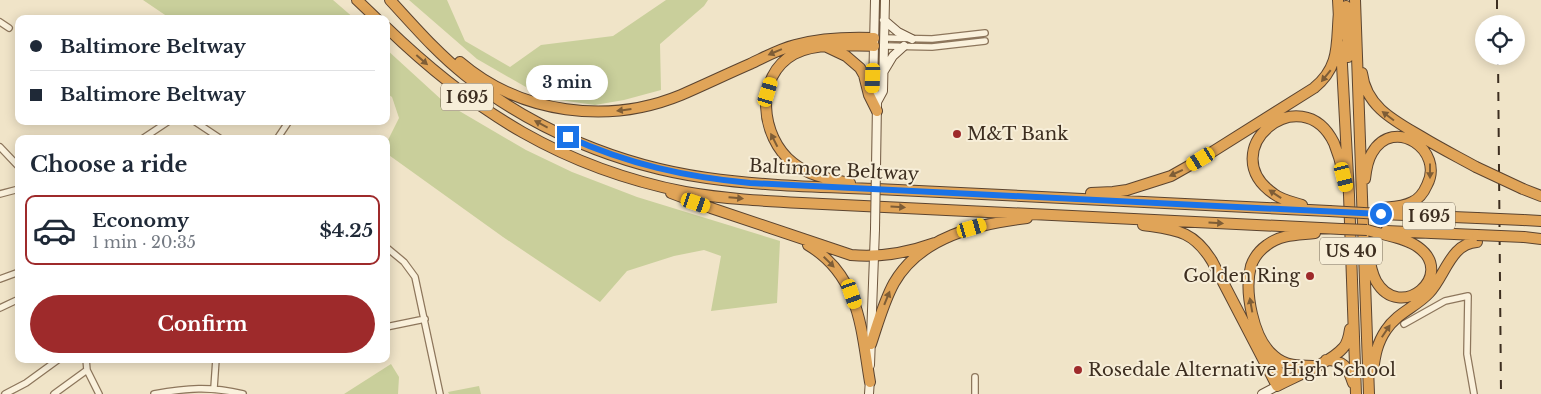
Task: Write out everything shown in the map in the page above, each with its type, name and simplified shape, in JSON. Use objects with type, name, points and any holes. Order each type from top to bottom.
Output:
[{"type":"highway","points":[[357,0],[373,15]]},
{"type":"highway","name":"Baltimore Beltway","points":[[390,0],[440,53],[464,74],[516,110],[548,128],[610,154],[652,167],[706,178],[768,184],[1325,211],[1381,211],[1541,221]]},
{"type":"highway","name":"US 40","points":[[1338,0],[1349,196],[1356,393]]},
{"type":"highway","points":[[1345,0],[1352,116],[1360,154]]},
{"type":"highway","name":"US 40","points":[[1354,0],[1365,227],[1370,394]]},
{"type":"highway","points":[[401,12],[468,69],[502,90],[521,99],[538,104],[585,112],[623,110],[644,107],[660,102],[700,87],[782,49],[800,44],[828,38],[879,42]]},
{"type":"highway","points":[[1008,195],[1113,192],[1157,182],[1185,169],[1314,88],[1326,77],[1334,64],[1339,12]]},
{"type":"highway","name":"Baltimore Beltway","points":[[390,31],[452,86],[515,128],[573,158],[603,170],[654,185],[719,197],[751,200],[1335,229],[1365,227],[1382,232]]},
{"type":"highway","points":[[1356,31],[1363,82],[1367,93],[1376,106],[1390,119],[1476,167],[1541,196]]},
{"type":"highway","points":[[877,188],[823,177],[803,170],[792,162],[781,152],[770,131],[766,103],[771,81],[775,73],[794,54],[811,49],[879,42]]},
{"type":"highway","points":[[826,47],[846,56],[860,68],[869,94],[877,106]]},
{"type":"highway","points":[[1325,211],[1281,199],[1268,190],[1256,174],[1252,157],[1254,148],[1261,135],[1275,122],[1292,117],[1306,118],[1323,128],[1334,142],[1349,196]]},
{"type":"highway","points":[[1362,196],[1369,158],[1378,145],[1390,137],[1397,136],[1411,139],[1425,151],[1430,161],[1429,182],[1420,197],[1413,202],[1381,211]]},
{"type":"highway","points":[[654,185],[681,198],[851,255],[874,256],[904,253],[935,243],[959,232],[987,224],[1057,214]]},
{"type":"highway","points":[[1098,217],[1184,232],[1196,240],[1212,261],[1280,384]]},
{"type":"highway","points":[[1365,227],[1372,271],[1380,287],[1395,296],[1404,297],[1418,294],[1429,280],[1431,267],[1425,253],[1418,247],[1382,232]]},
{"type":"highway","points":[[1280,384],[1255,324],[1249,293],[1252,265],[1257,255],[1266,245],[1280,238],[1335,229]]},
{"type":"highway","name":"I 695","points":[[1382,232],[1477,238]]},
{"type":"highway","points":[[790,234],[813,248],[830,262],[842,276],[852,294],[860,319],[870,382]]},
{"type":"highway","points":[[1370,394],[1378,343],[1385,331],[1399,315],[1428,294],[1461,247],[1477,238],[1540,239]]},
{"type":"highway","points":[[871,344],[895,281],[913,260],[935,243]]},
{"type":"highway","points":[[1280,384],[1316,366],[1343,348],[1347,342],[1353,306]]},
{"type":"highway","points":[[1265,347],[1285,363],[1316,366]]},
{"type":"highway","points":[[1326,360],[1335,360],[1345,366],[1350,372],[1356,393]]},
{"type":"main road","points":[[875,0],[884,73],[883,91],[877,106]]},
{"type":"main road","points":[[870,394],[877,106],[873,90],[879,42],[884,20],[885,0]]},
{"type":"main road","points":[[884,20],[898,32],[912,39]]},
{"type":"main road","points":[[884,73],[893,56],[904,46]]},
{"type":"main road","points":[[1262,394],[1280,384]]},
{"type":"street","points":[[0,22],[9,28]]},
{"type":"street","points":[[879,42],[944,38],[985,33]]},
{"type":"street","points":[[879,42],[904,46],[932,46],[985,41]]},
{"type":"street","points":[[148,135],[164,125]]},
{"type":"street","points":[[200,125],[214,135]]},
{"type":"street","points":[[0,147],[15,163]]},
{"type":"street","points":[[0,194],[15,190]]},
{"type":"street","points":[[390,251],[399,257],[412,271],[425,319],[440,394]]},
{"type":"street","points":[[0,279],[15,273]]},
{"type":"street","points":[[1404,324],[1445,301],[1468,296],[1467,354],[1474,394]]},
{"type":"street","points":[[0,308],[15,301]]},
{"type":"street","points":[[390,326],[425,319]]},
{"type":"street","points":[[5,394],[26,383],[54,363]]},
{"type":"street","points":[[86,363],[87,370],[99,394]]},
{"type":"street","points":[[214,388],[216,363]]},
{"type":"street","points":[[54,394],[87,370]]},
{"type":"street","points":[[975,378],[975,394]]},
{"type":"street","points":[[154,394],[188,389],[214,388],[243,394]]},
{"type":"green space","points":[[143,0],[333,0],[350,15],[165,15]]},
{"type":"green space","points":[[409,0],[447,0],[465,41],[510,67],[541,45],[613,36],[666,0],[708,0],[704,6],[660,44],[661,90],[624,100],[595,105],[545,98],[477,59]]},
{"type":"green space","points":[[390,53],[444,102],[526,150],[572,172],[637,197],[780,241],[777,303],[711,311],[721,256],[704,250],[674,256],[627,271],[600,302],[503,237],[390,156],[390,136],[399,118],[390,96]]},
{"type":"green space","points":[[391,364],[399,377],[398,394],[344,394]]},
{"type":"green space","points":[[479,386],[481,394],[449,394],[448,392]]},
{"type":"railway","points":[[1497,0],[1497,15]]},
{"type":"railway","points":[[1498,65],[1501,394]]},
{"type":"place","name":"M&T Bank","points":[[957,134]]},
{"type":"place","name":"Golden Ring","points":[[1310,276]]},
{"type":"place","name":"Rosedale Alternative High School","points":[[1078,370]]},
{"type":"route","points":[[568,137],[610,154],[652,167],[706,178],[750,183],[1381,214]]}]
